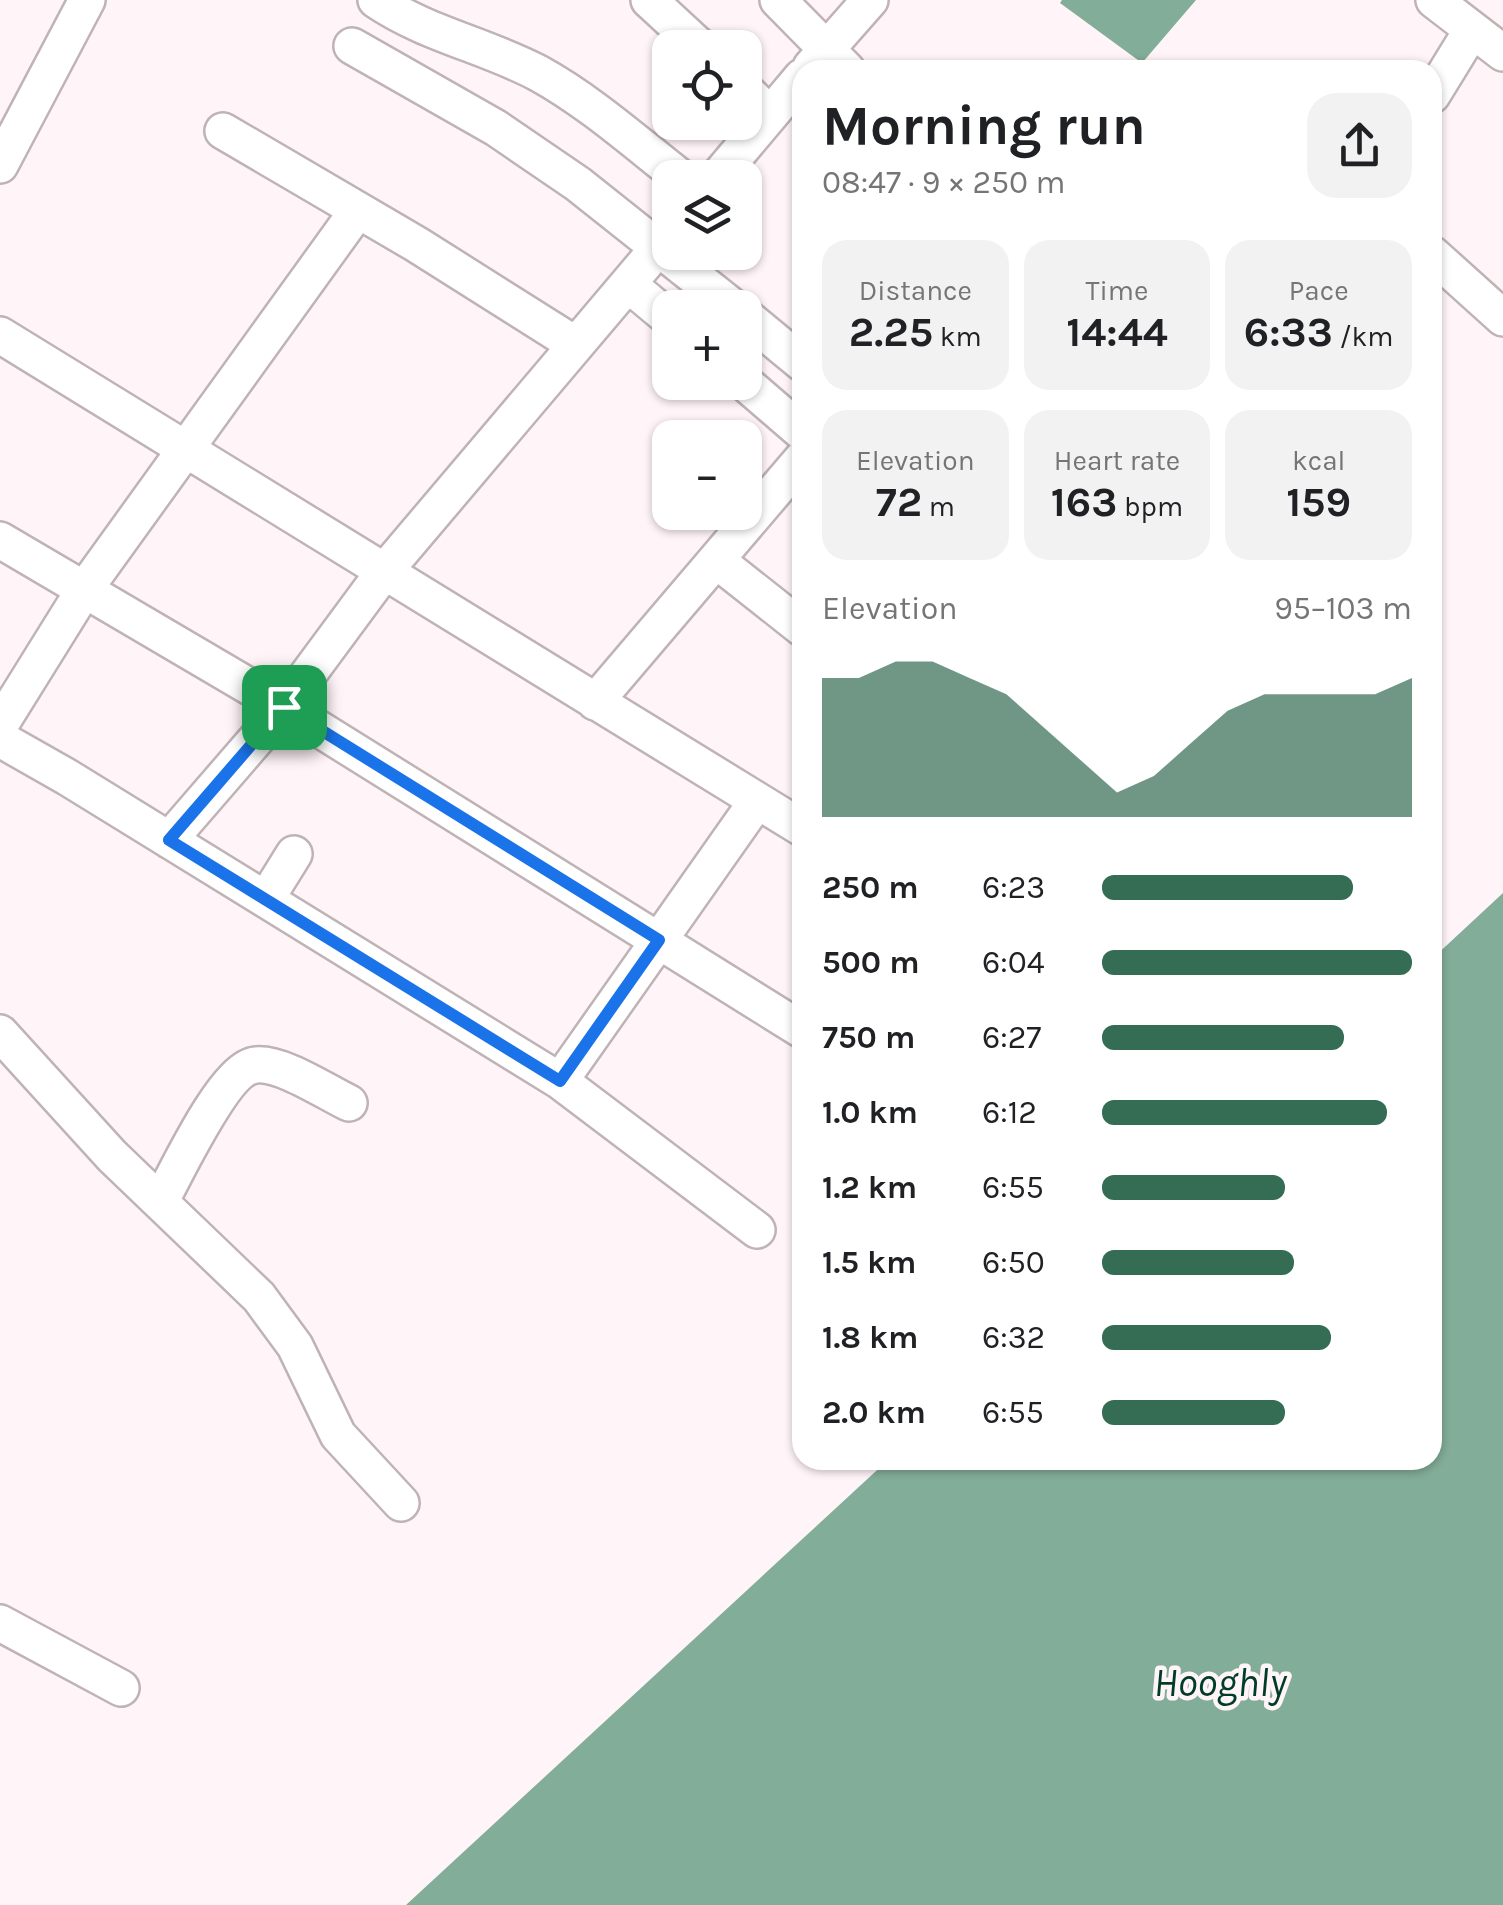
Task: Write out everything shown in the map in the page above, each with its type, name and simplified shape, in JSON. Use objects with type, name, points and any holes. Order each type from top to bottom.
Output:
[{"type":"street","points":[[0,165],[88,0]]},
{"type":"street","points":[[376,0],[405,20],[537,72],[588,105],[658,160]]},
{"type":"street","points":[[649,0],[682,30]]},
{"type":"street","points":[[778,0],[817,60]]},
{"type":"street","points":[[826,60],[870,0]]},
{"type":"street","points":[[1434,0],[1503,54]]},
{"type":"street","points":[[1442,79],[1472,30]]},
{"type":"street","points":[[352,46],[496,128],[652,232]]},
{"type":"street","points":[[762,100],[792,83]]},
{"type":"street","points":[[223,131],[576,345]]},
{"type":"street","points":[[0,725],[84,590],[358,210]]},
{"type":"street","points":[[169,840],[284,707],[383,573],[652,255]]},
{"type":"street","points":[[1442,263],[1503,318]]},
{"type":"street","points":[[695,270],[715,290]]},
{"type":"street","points":[[628,284],[652,305]]},
{"type":"street","points":[[762,330],[792,355]]},
{"type":"street","points":[[0,335],[792,822]]},
{"type":"street","points":[[762,398],[792,423]]},
{"type":"street","points":[[595,702],[792,471]]},
{"type":"street","points":[[0,540],[284,707],[792,1024]]},
{"type":"street","points":[[716,560],[792,620]]},
{"type":"street","points":[[0,739],[560,1081],[757,1230]]},
{"type":"street","points":[[560,1081],[757,801]]},
{"type":"street","points":[[266,900],[294,854]]},
{"type":"street","points":[[0,1032],[112,1156],[259,1297],[296,1346],[338,1435],[401,1503]]},
{"type":"street","points":[[160,1202],[225,1089],[240,1072],[256,1064],[281,1069],[349,1103]]},
{"type":"street","points":[[0,1623],[120,1688]]},
{"type":"water","points":[[1196,0],[1145,60],[1138,60],[1060,3]]},
{"type":"water","name":"Hooghly","points":[[1503,893],[1503,1905],[406,1905],[877,1470],[1442,1470],[1442,950]]},
{"type":"route","points":[[284,707],[659,940],[560,1081],[169,840],[284,707]]}]
